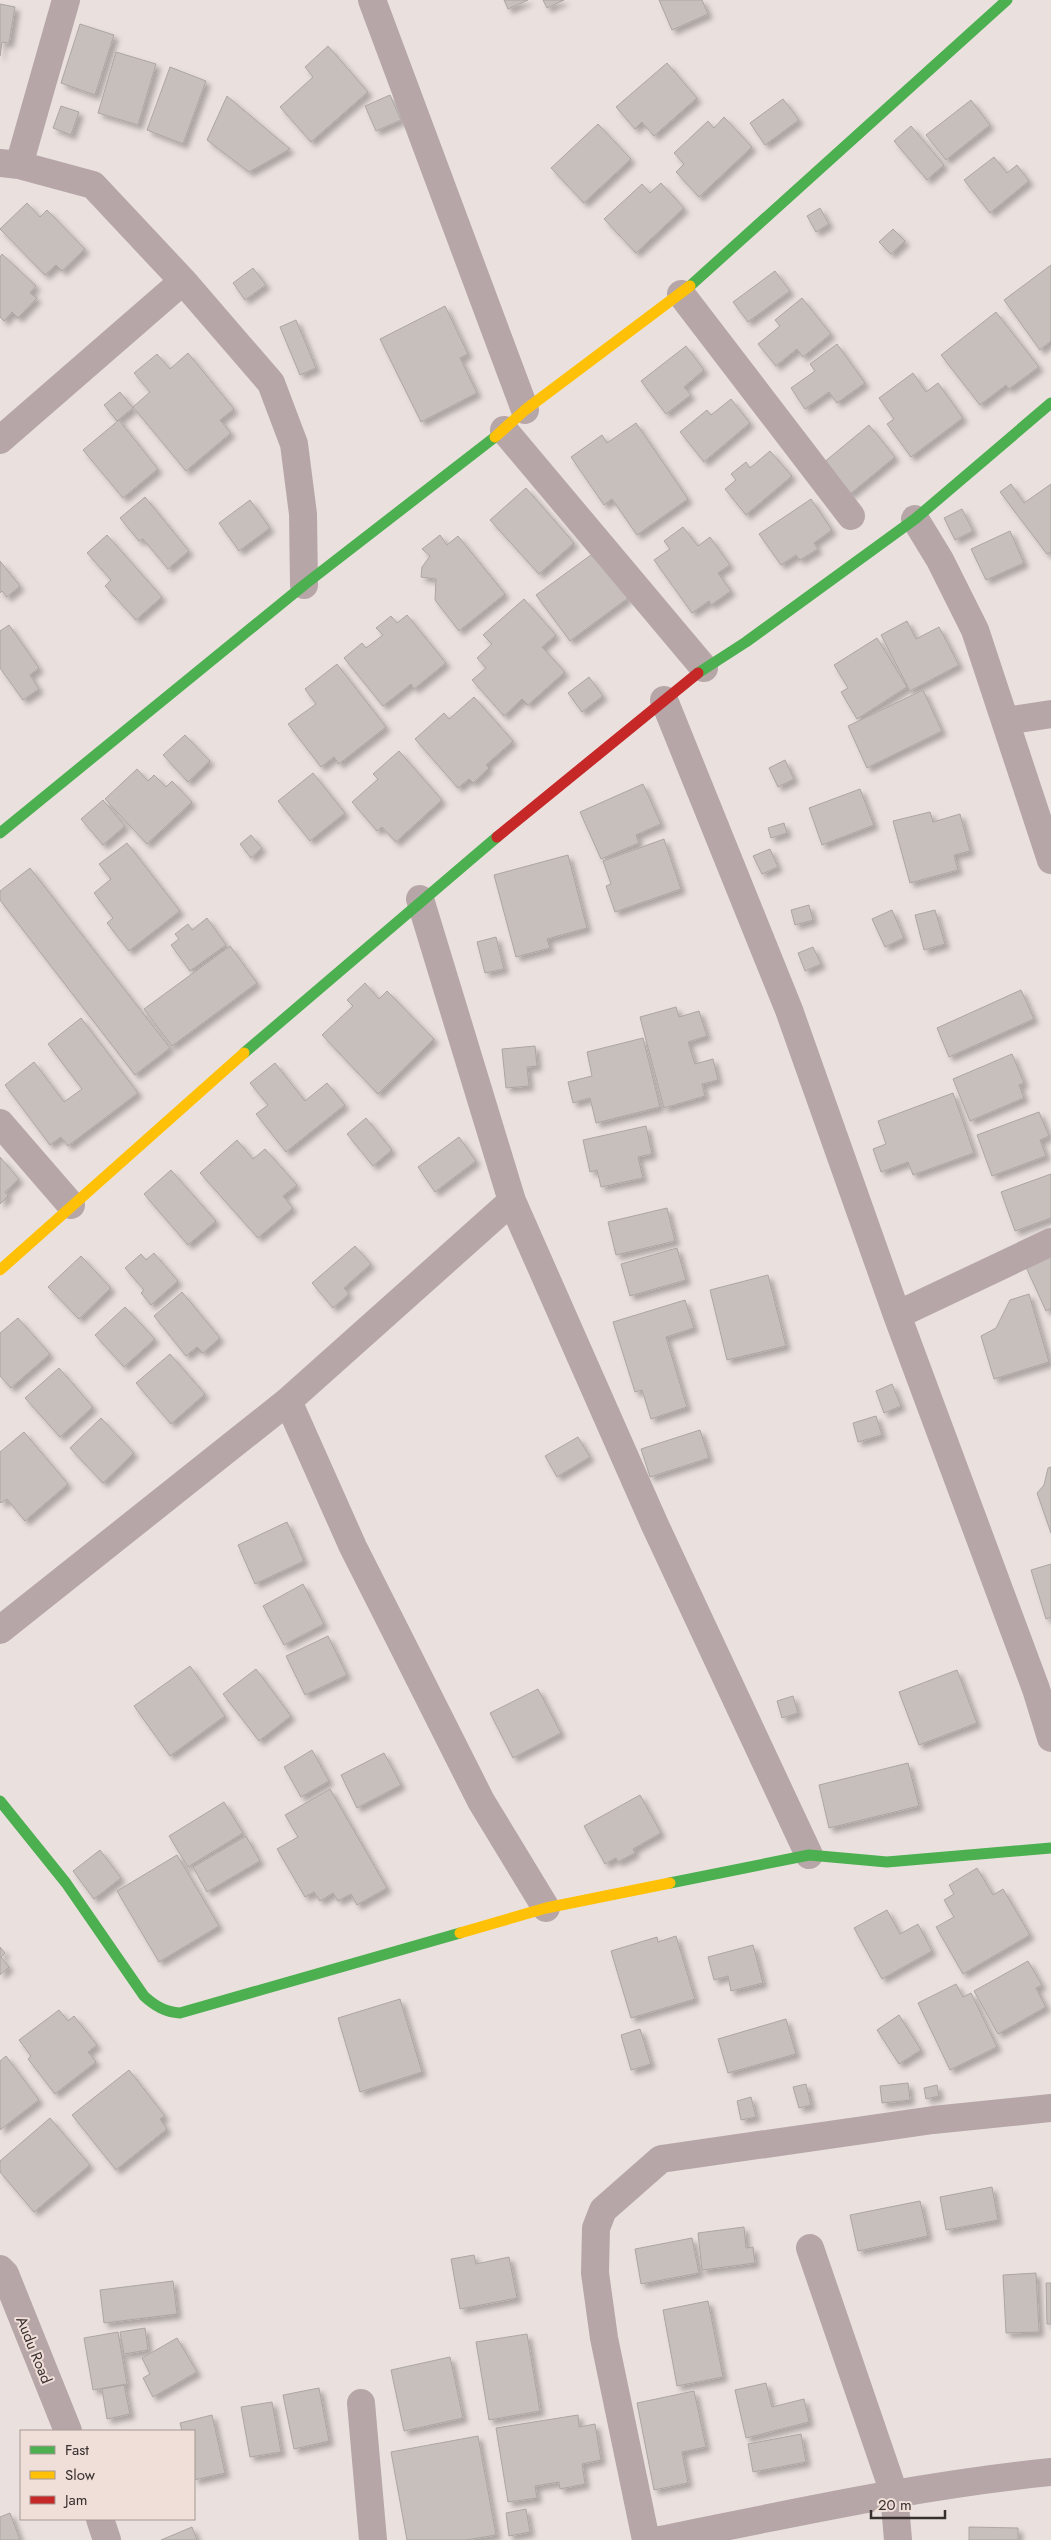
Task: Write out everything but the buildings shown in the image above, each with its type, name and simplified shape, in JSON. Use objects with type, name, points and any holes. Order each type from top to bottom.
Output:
[{"type":"street","points":[[66,0],[9,164],[93,185],[183,281],[271,383],[294,444],[303,514],[304,585]]},
{"type":"street","points":[[372,0],[525,410]]},
{"type":"street","points":[[0,833],[304,585],[504,430],[525,410],[681,294],[1007,0]]},
{"type":"street","points":[[0,440],[183,281]]},
{"type":"street","points":[[681,294],[851,516]]},
{"type":"street","points":[[0,1270],[71,1205],[420,899],[704,668],[746,642],[916,519],[1051,403]]},
{"type":"street","points":[[504,430],[704,668]]},
{"type":"street","points":[[916,519],[940,560],[974,630],[1051,860]]},
{"type":"street","points":[[664,700],[789,1010],[897,1315],[1050,1729]]},
{"type":"street","points":[[1006,721],[1051,714]]},
{"type":"street","points":[[420,899],[512,1201],[654,1523],[809,1856]]},
{"type":"street","points":[[0,1123],[71,1205]]},
{"type":"street","points":[[0,1630],[288,1401],[512,1201]]},
{"type":"street","points":[[897,1315],[1051,1242]]},
{"type":"street","points":[[288,1401],[353,1546],[481,1801],[546,1908]]},
{"type":"street","points":[[0,1801],[66,1883],[144,1996],[157,2008],[166,2012],[180,2013],[546,1908],[809,1856],[887,1862],[1051,1848]]},
{"type":"street","points":[[646,2540],[604,2338],[595,2272],[596,2228],[603,2210],[661,2159],[933,2120],[1051,2108]]},
{"type":"street","points":[[810,2248],[894,2493],[898,2540]]},
{"type":"street","name":"Audu Road","points":[[0,2269],[5,2274],[68,2430]]},
{"type":"street","points":[[361,2404],[373,2540]]},
{"type":"street","points":[[660,2540],[894,2493],[999,2477],[1051,2472]]},
{"type":"street","points":[[100,2520],[107,2540]]},
{"type":"traffic: fast","points":[[690,286],[1007,0]]},
{"type":"traffic: fast","points":[[698,673],[746,642],[915,519],[1051,403]]},
{"type":"traffic: fast","points":[[0,833],[304,585],[495,437]]},
{"type":"traffic: fast","points":[[244,1053],[497,837]]},
{"type":"traffic: fast","points":[[0,1801],[66,1883],[144,1996],[156,2006],[165,2010],[180,2013],[460,1933]]},
{"type":"traffic: fast","points":[[670,1883],[809,1855],[887,1862],[1051,1848]]},
{"type":"traffic: slow","points":[[495,437],[525,410],[690,286]]},
{"type":"traffic: slow","points":[[0,1270],[244,1053]]},
{"type":"traffic: slow","points":[[460,1933],[546,1908],[670,1883]]},
{"type":"traffic: jam","points":[[497,837],[698,673]]}]
